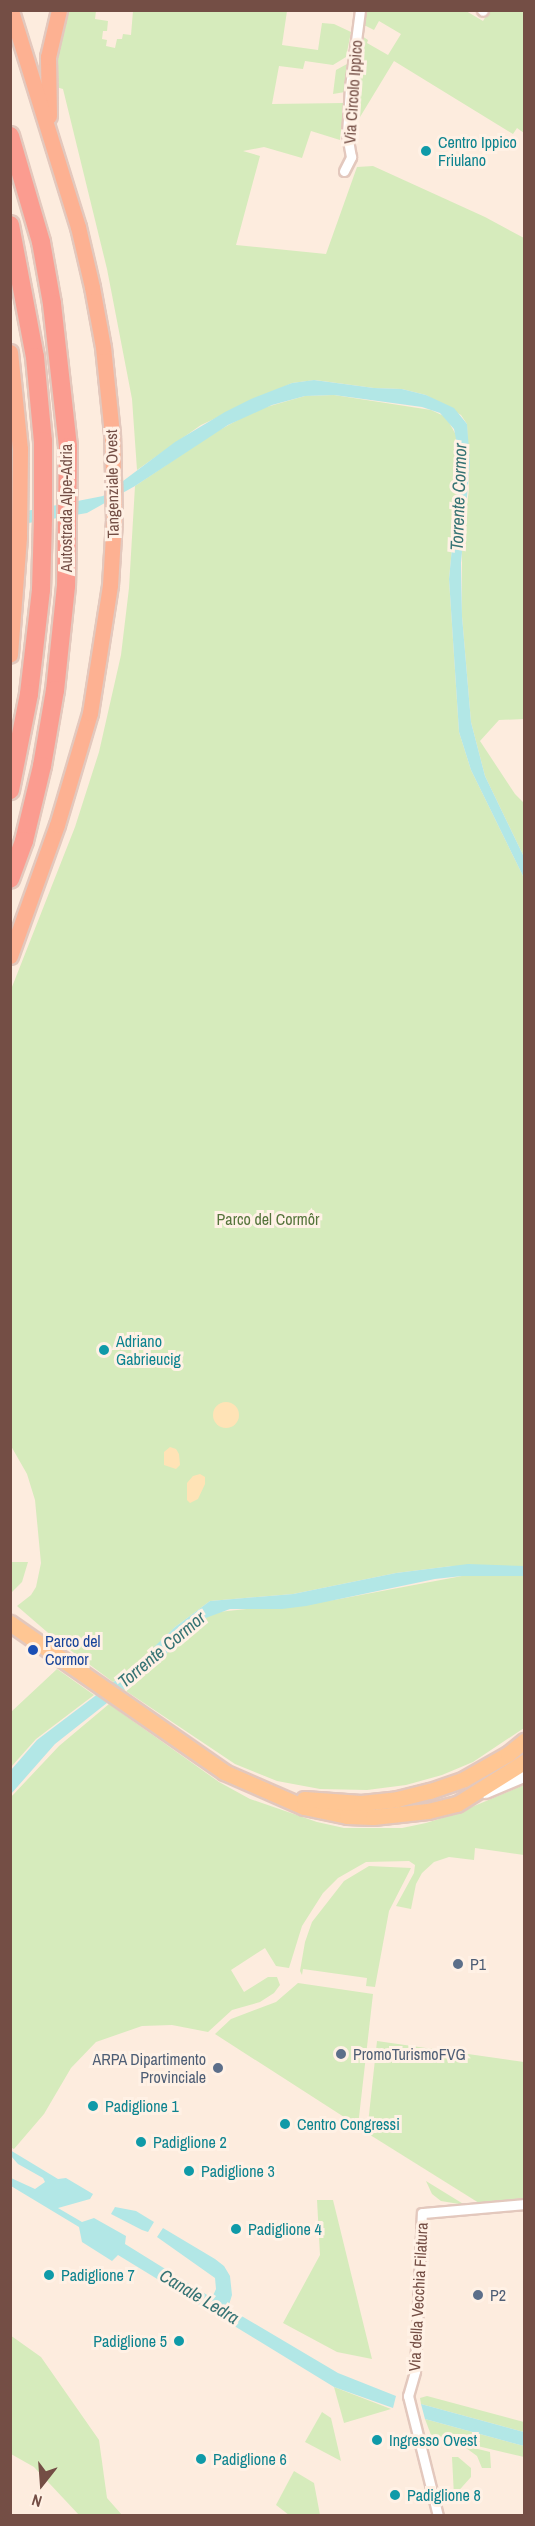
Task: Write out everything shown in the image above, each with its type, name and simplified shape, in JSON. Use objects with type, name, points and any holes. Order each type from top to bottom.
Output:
[{"type":"highway","name":"Tangenziale Ovest","points":[[10,956],[57,825],[88,724],[110,585],[114,520],[112,434],[103,347],[78,227],[11,10]]},
{"type":"highway","points":[[49,137],[47,72],[58,10]]},
{"type":"highway","name":"Autostrada Alpe-Adria","points":[[10,136],[40,242],[52,304],[68,447],[66,586],[56,690],[42,766],[24,841],[10,879]]},
{"type":"highway","name":"Autostrada Alpe-Adria","points":[[10,225],[35,357],[43,441],[41,590],[29,694],[10,790]]},
{"type":"highway","points":[[10,352],[20,448],[17,599],[10,655]]},
{"type":"main road","points":[[10,1616],[17,1627],[224,1772],[304,1807],[347,1816],[397,1816],[457,1804],[525,1762]]},
{"type":"main road","points":[[261,1790],[333,1803],[397,1799],[464,1779],[508,1754],[525,1741]]},
{"type":"street","name":"Via Circolo Ippico","points":[[344,171],[351,157],[347,134],[350,87],[360,10]]},
{"type":"street","points":[[457,1804],[525,1776]]},
{"type":"street","name":"Via della Vecchia Filatura","points":[[438,2516],[408,2396],[415,2371],[422,2213],[525,2204]]},
{"type":"green space","points":[[64,11],[96,11],[95,19],[108,21],[107,31],[103,31],[102,39],[107,40],[106,46],[115,48],[117,39],[122,39],[123,34],[131,35],[133,11],[287,11],[282,45],[318,50],[322,23],[334,24],[351,32],[346,57],[333,65],[305,61],[303,69],[279,66],[272,104],[344,103],[340,140],[311,131],[302,158],[264,147],[243,151],[260,156],[236,245],[326,254],[357,167],[373,166],[485,217],[524,238],[524,719],[499,720],[480,741],[515,794],[524,803],[524,857],[485,776],[471,722],[462,616],[462,544],[469,489],[467,424],[461,415],[426,395],[402,389],[374,388],[315,380],[292,383],[201,425],[137,470],[132,399],[107,269],[63,89],[56,87],[53,71]]},
{"type":"green space","points":[[365,11],[466,11],[483,21],[489,11],[524,11],[524,133],[517,128],[513,134],[394,61],[357,122],[354,120],[362,36],[368,40],[367,43],[388,55],[401,34],[379,21],[374,30],[364,25]]},
{"type":"green space","points":[[347,64],[345,92],[333,94],[336,70]]},
{"type":"green space","name":"Parco del Cormôr","points":[[334,395],[431,410],[446,417],[456,435],[458,485],[449,579],[459,732],[471,770],[524,878],[524,1566],[452,1566],[396,1573],[293,1594],[210,1601],[175,1627],[149,1654],[113,1682],[54,1638],[17,1606],[31,1595],[36,1587],[41,1563],[35,1500],[27,1474],[11,1446],[10,992],[75,827],[99,752],[121,655],[129,588],[135,486],[214,433],[256,410],[305,396]]},
{"type":"green space","points":[[11,1562],[28,1562],[22,1582],[11,1593]]},
{"type":"green space","points":[[462,1576],[524,1576],[524,1728],[473,1762],[442,1775],[406,1785],[367,1790],[320,1789],[277,1781],[235,1764],[123,1689],[150,1669],[203,1619],[218,1612],[334,1600]]},
{"type":"green space","points":[[57,1669],[94,1695],[36,1739],[11,1767],[11,1712]]},
{"type":"green space","points":[[109,1704],[219,1782],[250,1799],[317,1822],[344,1828],[402,1828],[426,1823],[455,1814],[524,1785],[524,1855],[475,1848],[474,1860],[449,1857],[434,1862],[422,1873],[416,1884],[411,1909],[396,1906],[414,1873],[415,1865],[409,1861],[366,1862],[338,1878],[323,1893],[302,1926],[289,1968],[276,1966],[265,1948],[231,1970],[244,1992],[268,1977],[277,1977],[280,1985],[274,1993],[260,2002],[232,2010],[208,2032],[172,2025],[142,2026],[96,2042],[71,2068],[44,2114],[14,2149],[10,2147],[11,1797],[59,1746]]},
{"type":"green space","points":[[369,1866],[411,1868],[389,1911],[375,1987],[366,1986],[367,1978],[303,1969],[302,1975],[300,1971],[305,1942],[312,1922],[344,1881]]},
{"type":"green space","points":[[298,1983],[373,1994],[358,2126],[215,2034],[231,2019],[276,2002]]},
{"type":"green space","points":[[377,2041],[524,2062],[524,2198],[479,2203],[367,2133]]},
{"type":"green space","points":[[426,2181],[465,2205],[441,2201],[432,2194]]},
{"type":"green space","points":[[317,2200],[333,2200],[372,2359],[337,2352],[283,2323],[320,2255]]},
{"type":"green space","points":[[10,2335],[41,2357],[99,2440],[107,2498],[122,2515],[79,2515],[34,2467],[11,2454]]},
{"type":"green space","points":[[334,2387],[391,2409],[344,2423]]},
{"type":"green space","points":[[427,2396],[524,2422],[524,2432],[421,2404],[420,2398]]},
{"type":"green space","points":[[322,2412],[331,2418],[341,2461],[305,2442]]},
{"type":"green space","points":[[425,2419],[524,2446],[524,2457],[431,2435]]},
{"type":"green space","points":[[462,2445],[490,2452],[491,2468],[482,2468],[477,2456]]},
{"type":"green space","points":[[452,2457],[458,2457],[471,2468],[471,2477],[454,2496]]},
{"type":"green space","points":[[294,2471],[314,2483],[320,2515],[289,2515],[276,2505]]},
{"type":"sand","points":[[226,1402],[235,1406],[239,1415],[235,1424],[226,1428],[217,1424],[213,1415],[217,1406]]},
{"type":"sand","points":[[170,1447],[176,1449],[179,1454],[180,1465],[176,1469],[164,1465],[164,1452]]},
{"type":"sand","points":[[200,1474],[205,1477],[205,1484],[198,1499],[190,1503],[187,1500],[187,1483],[193,1476]]},
{"type":"water","name":"Torrente Cormor","points":[[314,380],[374,388],[402,389],[426,395],[454,408],[467,424],[470,463],[461,563],[462,616],[471,722],[485,776],[524,857],[524,878],[471,770],[459,732],[449,579],[458,485],[457,444],[454,429],[440,413],[422,407],[334,395],[305,396],[272,405],[228,425],[135,486],[87,513],[11,526],[11,514],[103,496],[175,442],[225,412],[292,383]]},
{"type":"water","name":"Torrente Cormor","points":[[468,1564],[524,1566],[524,1576],[462,1576],[435,1579],[306,1606],[282,1609],[230,1609],[203,1619],[150,1669],[55,1744],[11,1794],[11,1770],[37,1740],[132,1668],[175,1627],[210,1601],[293,1594],[396,1573]]},
{"type":"water","name":"Canale Ledra","points":[[10,2150],[58,2179],[66,2178],[93,2194],[90,2199],[58,2208],[82,2222],[94,2218],[126,2236],[125,2244],[212,2298],[216,2289],[215,2278],[157,2237],[163,2228],[215,2259],[224,2266],[230,2276],[232,2295],[228,2308],[338,2373],[396,2396],[393,2408],[334,2387],[118,2255],[112,2261],[82,2242],[79,2227],[11,2186],[11,2178],[35,2189],[45,2182],[43,2178],[18,2164],[11,2156]]},
{"type":"water","points":[[115,2207],[136,2211],[154,2222],[148,2232],[142,2230],[111,2214]]},
{"type":"water","points":[[421,2404],[524,2432],[524,2446],[425,2419]]},
{"type":"place","name":"Centro Ippico Friulano","points":[[426,151]]},
{"type":"place","name":"Adriano Gabrieucig","points":[[104,1350]]},
{"type":"place","name":"Parco del Cormor","points":[[33,1650]]},
{"type":"place","name":"P1","points":[[458,1964]]},
{"type":"place","name":"PromoTurismoFVG","points":[[341,2054]]},
{"type":"place","name":"ARPA Dipartimento Provinciale","points":[[218,2068]]},
{"type":"place","name":"Padiglione 1","points":[[93,2106]]},
{"type":"place","name":"Centro Congressi","points":[[285,2124]]},
{"type":"place","name":"Padiglione 2","points":[[141,2142]]},
{"type":"place","name":"Padiglione 3","points":[[189,2171]]},
{"type":"place","name":"Padiglione 4","points":[[236,2229]]},
{"type":"place","name":"Padiglione 7","points":[[49,2275]]},
{"type":"place","name":"P2","points":[[478,2295]]},
{"type":"place","name":"Padiglione 5","points":[[179,2341]]},
{"type":"place","name":"Ingresso Ovest","points":[[377,2440]]},
{"type":"place","name":"Padiglione 6","points":[[201,2459]]},
{"type":"place","name":"Padiglione 8","points":[[395,2495]]}]
